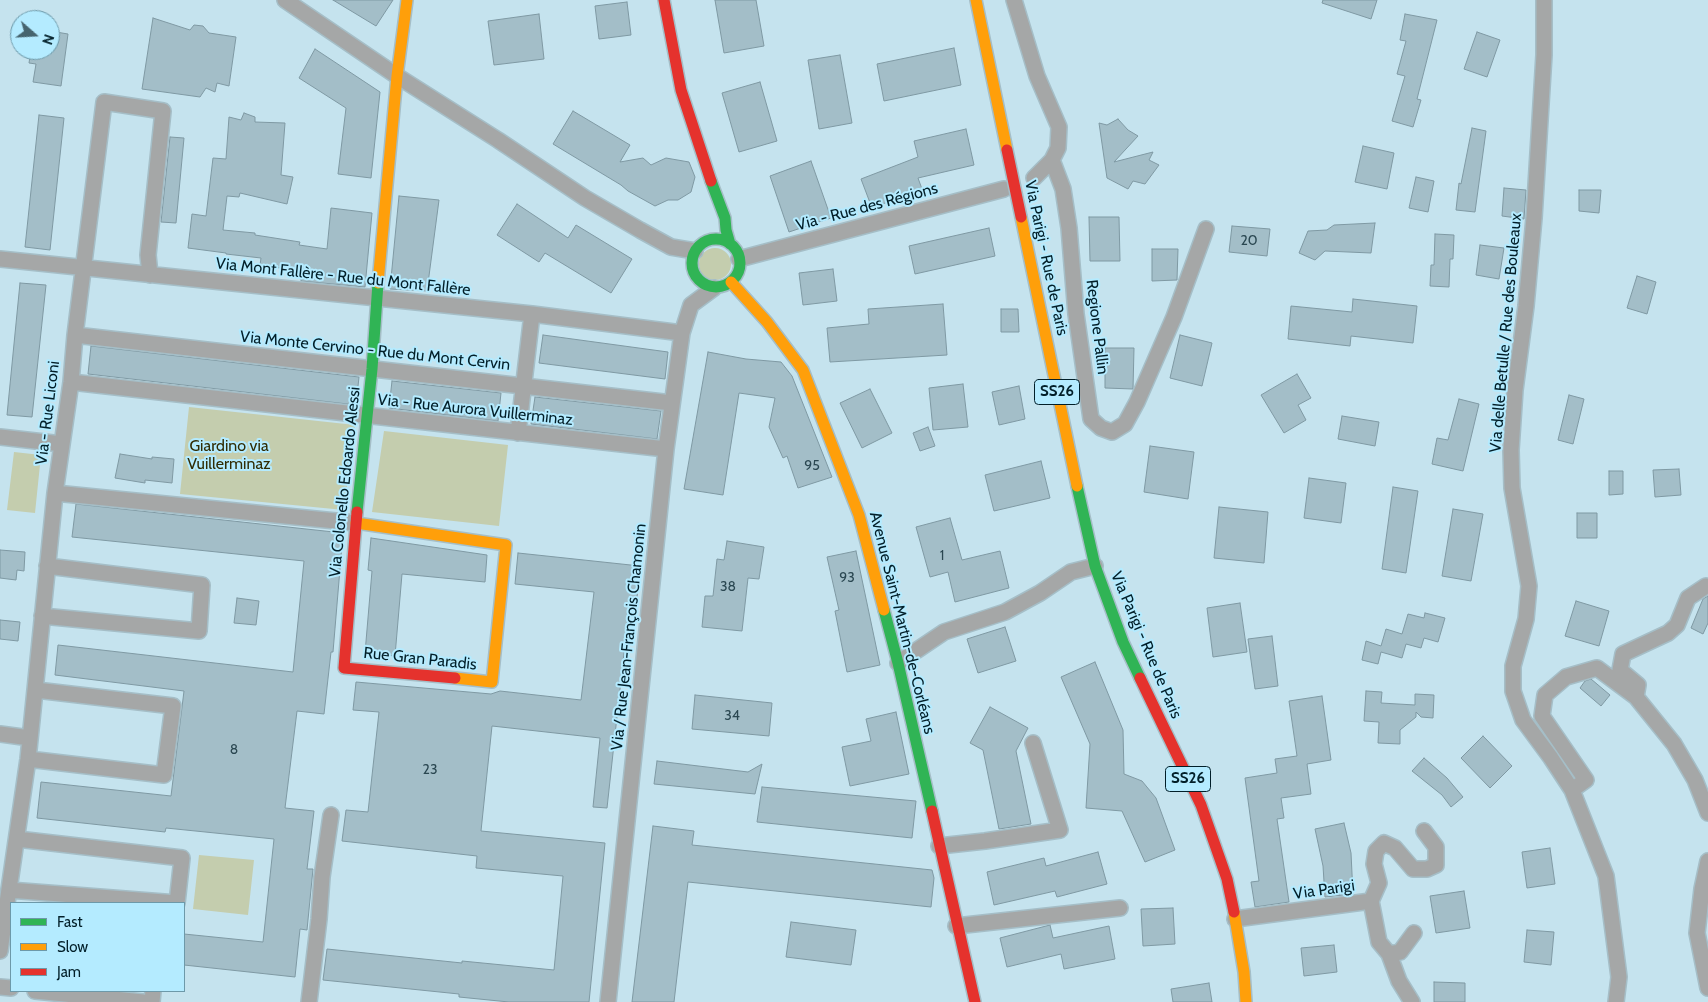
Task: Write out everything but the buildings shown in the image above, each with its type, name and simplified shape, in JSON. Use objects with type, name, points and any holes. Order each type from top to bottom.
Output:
[{"type":"street","points":[[285,0],[397,76],[586,198],[671,247],[695,251]]},
{"type":"street","name":"Via Colonello Edoardo Alessi","points":[[344,668],[356,523],[368,416],[376,299],[406,0]]},
{"type":"street","points":[[664,0],[681,90],[703,159],[725,218],[730,244]]},
{"type":"street","name":"Via Parigi - Rue de Paris","points":[[976,0],[1094,566],[1124,642],[1201,805],[1227,880],[1244,972],[1246,1002]]},
{"type":"street","points":[[1014,0],[1037,76],[1059,127],[1058,148],[1052,160],[1034,178]]},
{"type":"street","name":"Via delle Betulle / Rue des Bouleaux","points":[[1544,0],[1544,55],[1534,218],[1526,306],[1515,390],[1511,450],[1512,488],[1529,586],[1526,619],[1513,666],[1513,692],[1523,720],[1552,758],[1572,790],[1606,876],[1619,977],[1616,1002]]},
{"type":"street","name":"Via - Rue Liconi","points":[[0,951],[28,759],[55,493],[71,382],[75,334],[104,102],[163,111],[148,255],[150,275]]},
{"type":"street","name":"Regione Pallin","points":[[1052,160],[1063,189],[1069,228],[1076,314],[1092,418],[1101,428],[1112,432],[1125,424],[1137,402],[1174,317],[1206,229]]},
{"type":"street","name":"Via - Rue des Régions","points":[[739,259],[1004,189]]},
{"type":"street","points":[[712,240],[725,241],[730,244],[737,252],[739,259],[738,272],[731,282],[719,288],[702,283],[693,273],[691,262],[695,251],[702,243],[712,240]]},
{"type":"street","name":"Via Mont Fallère - Rue du Mont Fallère","points":[[0,259],[532,314],[682,333]]},
{"type":"street","name":"Avenue Saint-Martin-de-Corléans","points":[[731,282],[767,322],[803,370],[859,515],[898,663],[956,926],[975,1002]]},
{"type":"street","name":"Via / Rue Jean-François Chamonin","points":[[608,1002],[666,449],[682,333],[691,305],[714,288]]},
{"type":"street","points":[[518,433],[532,314]]},
{"type":"street","name":"Via Monte Cervino - Rue du Mont Cervin","points":[[75,334],[672,403]]},
{"type":"street","name":"Via - Rue Aurora Vuillerminaz","points":[[71,382],[666,449]]},
{"type":"street","points":[[0,437],[62,444]]},
{"type":"street","points":[[55,493],[356,523]]},
{"type":"street","name":"Rue Gran Paradis","points":[[344,668],[492,682],[506,545],[356,523]]},
{"type":"street","points":[[42,616],[199,631],[202,585],[47,566]]},
{"type":"street","points":[[898,663],[944,632],[1005,612],[1040,593],[1071,572],[1094,566]]},
{"type":"street","points":[[1636,697],[1638,685],[1620,670],[1623,654],[1668,633],[1677,625],[1688,598],[1706,586]]},
{"type":"street","points":[[1572,790],[1586,780],[1542,716],[1545,695],[1566,677],[1597,668],[1636,697],[1674,744],[1695,780],[1708,813]]},
{"type":"street","points":[[28,759],[164,775],[173,706],[36,690]]},
{"type":"street","points":[[0,734],[30,738]]},
{"type":"street","points":[[938,846],[1060,830],[1033,743]]},
{"type":"street","points":[[309,1002],[322,877],[331,815]]},
{"type":"street","name":"Via Parigi","points":[[1235,919],[1371,901],[1379,883],[1374,864],[1376,850],[1384,843],[1395,848],[1413,869],[1427,869],[1436,865],[1436,846],[1424,830]]},
{"type":"street","points":[[17,839],[182,858],[177,902]]},
{"type":"street","points":[[1708,861],[1702,889],[1697,933],[1708,988]]},
{"type":"street","points":[[9,890],[163,902]]},
{"type":"street","points":[[1371,901],[1379,942],[1389,954],[1399,981],[1412,1002]]},
{"type":"street","points":[[956,926],[1120,908]]},
{"type":"street","points":[[1389,954],[1400,952],[1414,933]]},
{"type":"street","points":[[44,992],[144,1002]]},
{"type":"green space","points":[[715,248],[727,252],[731,264],[727,276],[715,280],[703,276],[699,264],[703,252]]},
{"type":"green space","name":"Giardino via Vuillerminaz","points":[[189,407],[355,425],[344,510],[180,494]]},
{"type":"green space","points":[[384,431],[508,445],[499,526],[372,512]]},
{"type":"green space","points":[[14,452],[41,455],[35,513],[7,510]]},
{"type":"green space","points":[[199,855],[254,860],[248,915],[193,909]]},
{"type":"traffic: fast","points":[[711,181],[725,218],[730,244]]},
{"type":"traffic: fast","points":[[711,239],[721,239],[733,246],[740,258],[740,263],[740,268],[733,280],[721,287],[711,287],[703,283],[696,276],[692,268],[692,258],[696,250],[703,243],[711,239]]},
{"type":"traffic: fast","points":[[357,512],[372,369],[378,283]]},
{"type":"traffic: fast","points":[[1077,486],[1095,566],[1123,642],[1140,678]]},
{"type":"traffic: fast","points":[[884,610],[932,811]]},
{"type":"traffic: slow","points":[[378,283],[397,76],[407,0]]},
{"type":"traffic: slow","points":[[976,0],[1007,150]]},
{"type":"traffic: slow","points":[[1021,217],[1077,486]]},
{"type":"traffic: slow","points":[[731,282],[767,322],[803,370],[859,515],[884,610]]},
{"type":"traffic: slow","points":[[356,523],[506,545],[492,682],[455,678]]},
{"type":"traffic: slow","points":[[1234,912],[1244,972],[1246,1002]]},
{"type":"traffic: jam","points":[[664,0],[681,90],[711,181]]},
{"type":"traffic: jam","points":[[1007,150],[1021,217]]},
{"type":"traffic: jam","points":[[357,512],[344,668],[455,678]]},
{"type":"traffic: jam","points":[[1140,678],[1201,805],[1227,879],[1234,912]]},
{"type":"traffic: jam","points":[[932,811],[975,1002]]}]
